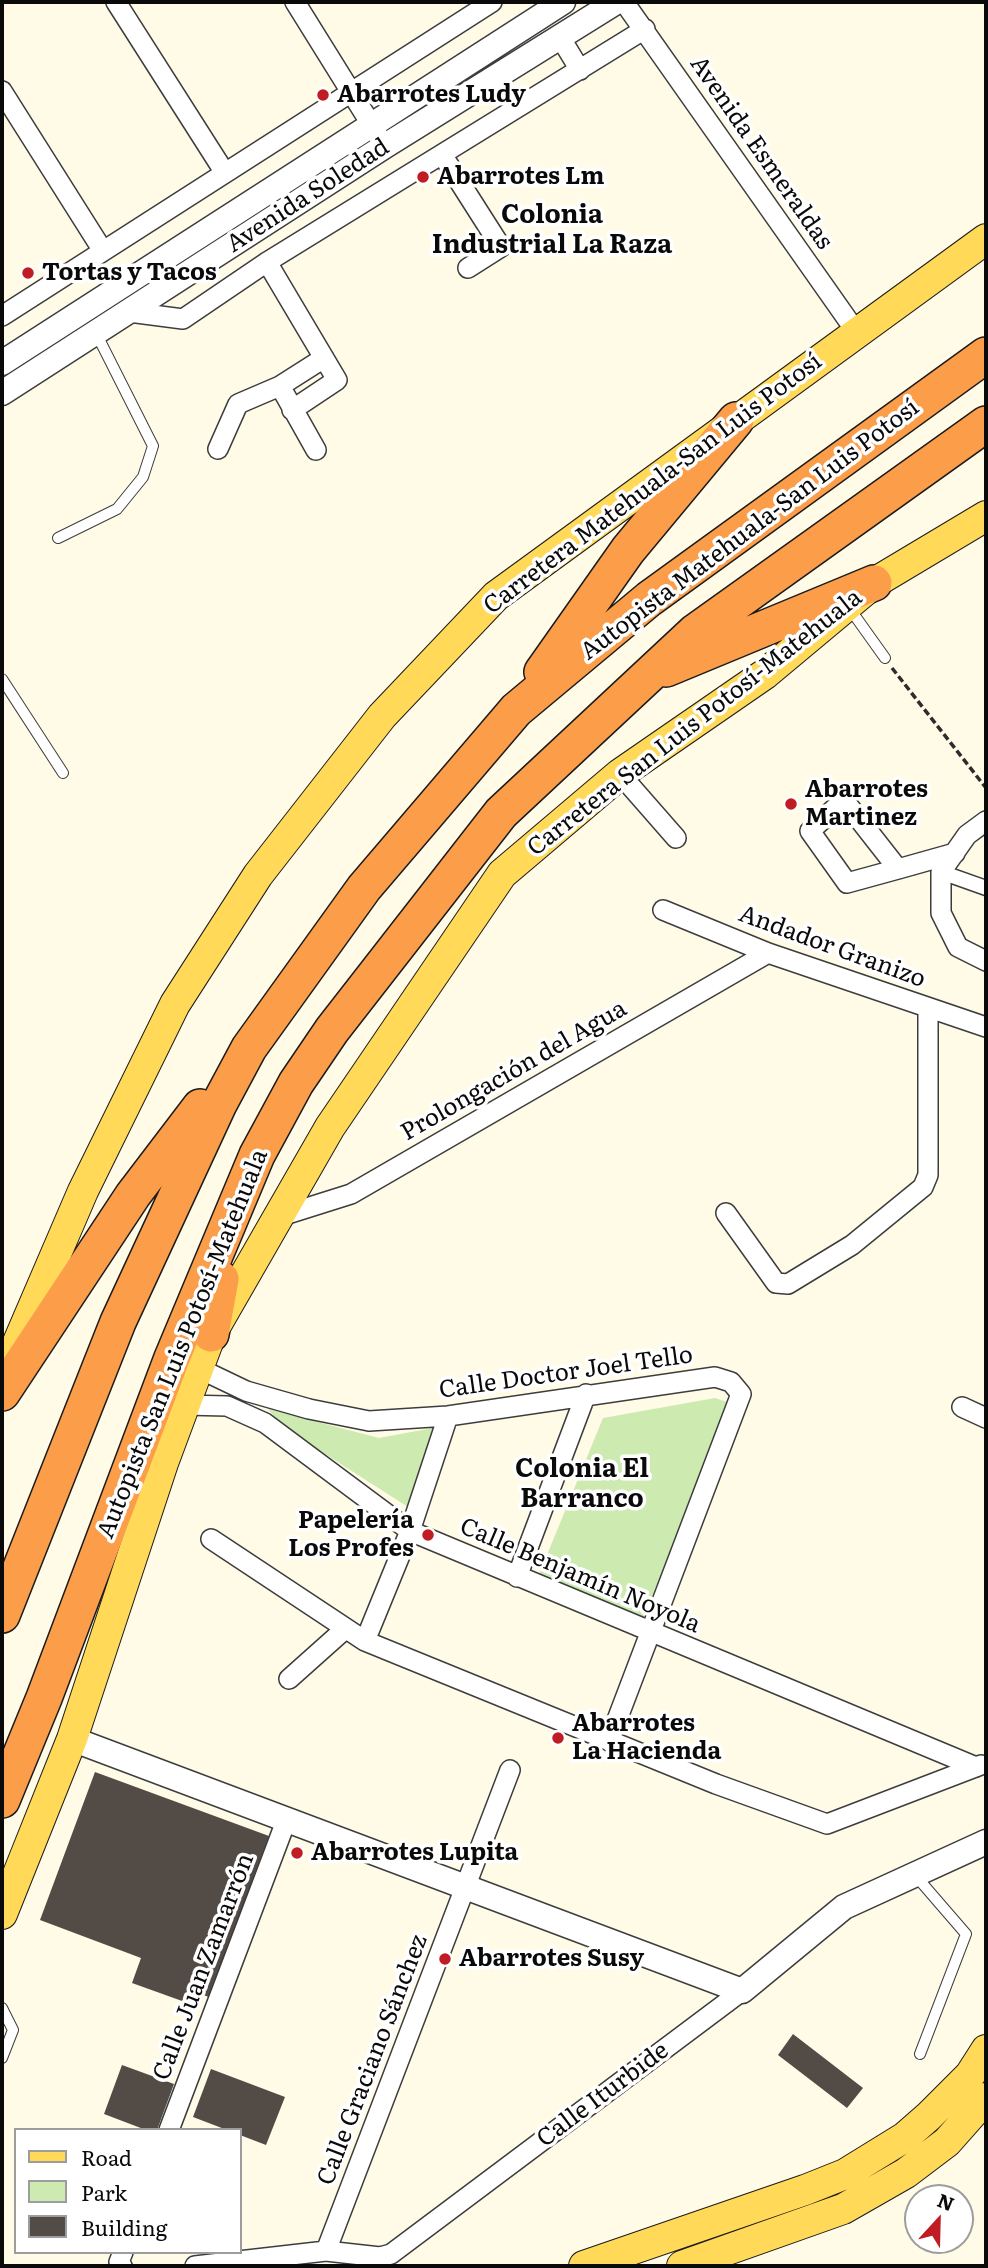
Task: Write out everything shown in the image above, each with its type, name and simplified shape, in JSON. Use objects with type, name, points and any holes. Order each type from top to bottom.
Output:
[{"type":"highway","name":"Autopista Matehuala-San Luis Potosí","points":[[2,1615],[118,1322],[176,1192],[249,1048],[364,888],[516,710],[649,599],[986,355]]},
{"type":"highway","points":[[516,710],[628,550],[736,420]]},
{"type":"highway","name":"Autopista San Luis Potosí-Matehuala","points":[[2,1800],[44,1698],[172,1358],[257,1155],[296,1083],[382,965],[500,813],[695,632],[986,424]]},
{"type":"highway","points":[[646,677],[874,583]]},
{"type":"highway","points":[[2,1393],[133,1195],[249,1048]]},
{"type":"highway","points":[[211,1334],[232,1214]]},
{"type":"main road","name":"Carretera Matehuala-San Luis Potosí","points":[[2,1381],[83,1191],[175,1004],[258,875],[382,716],[496,596],[986,239]]},
{"type":"main road","name":"Carretera San Luis Potosí-Matehuala","points":[[3,1913],[72,1739],[184,1405],[211,1334],[330,1127],[502,874],[620,774],[765,674],[874,583],[986,516]]},
{"type":"main road","points":[[584,2266],[792,2195],[845,2174],[905,2137],[929,2116],[970,2075],[986,2050]]},
{"type":"main road","points":[[682,2266],[843,2209],[906,2173],[947,2142],[986,2098]]},
{"type":"street","points":[[116,2],[225,173]]},
{"type":"street","points":[[295,2],[385,146]]},
{"type":"street","name":"Avenida Soledad","points":[[2,363],[563,2]]},
{"type":"street","name":"Avenida Soledad","points":[[5,384],[96,333],[385,146],[616,2]]},
{"type":"street","name":"Avenida Esmeraldas","points":[[624,2],[857,333]]},
{"type":"street","points":[[2,316],[486,3]]},
{"type":"street","points":[[129,312],[183,319],[267,262],[443,156],[645,29]]},
{"type":"street","points":[[560,37],[580,70]]},
{"type":"street","points":[[2,91],[103,251]]},
{"type":"street","points":[[443,156],[501,247],[468,268]]},
{"type":"street","points":[[267,262],[337,380],[292,410]]},
{"type":"street","points":[[218,449],[237,404],[280,386],[324,358]]},
{"type":"street","points":[[280,386],[316,450]]},
{"type":"street","points":[[620,774],[676,838]]},
{"type":"street","points":[[898,869],[844,800],[810,831],[847,883],[898,869],[955,853]]},
{"type":"street","points":[[986,821],[967,835],[941,872],[941,913],[958,947],[986,961]]},
{"type":"street","points":[[941,872],[986,888]]},
{"type":"street","name":"Andador Granizo","points":[[663,910],[768,953],[986,1027]]},
{"type":"street","name":"Prolongación del Agua","points":[[278,1217],[351,1194],[768,953]]},
{"type":"street","points":[[726,1213],[776,1283],[788,1284],[852,1245],[923,1186],[929,1175],[928,1008]]},
{"type":"street","name":"Calle Doctor Joel Tello","points":[[198,1368],[229,1385],[309,1409],[369,1421],[448,1416],[716,1377],[731,1382],[741,1394],[609,1741]]},
{"type":"street","points":[[517,1577],[586,1394]]},
{"type":"street","name":"Calle Benjamín Noyola","points":[[184,1405],[226,1406],[265,1423],[410,1531],[651,1633],[981,1765]]},
{"type":"street","points":[[962,1407],[986,1418]]},
{"type":"street","points":[[365,1641],[410,1531],[448,1416]]},
{"type":"street","points":[[211,1539],[365,1641],[609,1741],[827,1824],[981,1765]]},
{"type":"street","points":[[289,1679],[345,1629]]},
{"type":"street","points":[[72,1739],[742,1991]]},
{"type":"street","name":"Calle Graciano Sánchez","points":[[326,2251],[510,1770]]},
{"type":"street","name":"Calle Juan Zamarrón","points":[[170,2128],[286,1821]]},
{"type":"street","name":"Calle Iturbide","points":[[195,2266],[326,2251],[380,2257],[391,2254],[742,1991],[844,1907],[986,1842]]},
{"type":"street","points":[[959,1855],[986,1854]]},
{"type":"lane","points":[[58,538],[117,509],[143,477],[153,446],[96,333]]},
{"type":"lane","points":[[847,606],[885,658]]},
{"type":"lane","points":[[2,679],[63,773]]},
{"type":"lane","points":[[914,1875],[965,1934],[920,2054]]},
{"type":"lane","points":[[2,2008],[13,2030],[2,2058]]},
{"type":"path","points":[[885,658],[986,788]]},
{"type":"green space","points":[[715,1398],[730,1403],[643,1618],[538,1577],[603,1418]]},
{"type":"green space","points":[[268,1409],[379,1438],[438,1427],[408,1507],[283,1427]]},
{"type":"building","points":[[95,1772],[269,1836],[209,1997],[200,1994],[196,2006],[132,1983],[141,1958],[40,1920]]},
{"type":"building","points":[[793,2034],[863,2088],[847,2108],[778,2055]]},
{"type":"building","points":[[122,2065],[174,2084],[158,2128],[141,2128],[104,2114]]},
{"type":"building","points":[[211,2069],[285,2097],[266,2145],[242,2136],[242,2128],[222,2128],[193,2117]]},
{"type":"place","name":"Abarrotes Ludy","points":[[323,95]]},
{"type":"place","name":"Abarrotes Lm","points":[[423,177]]},
{"type":"place","name":"Tortas y Tacos","points":[[28,273]]},
{"type":"place","name":"Abarrotes Martinez","points":[[791,804]]},
{"type":"place","name":"Papelería Los Profes","points":[[428,1535]]},
{"type":"place","name":"Abarrotes La Hacienda","points":[[558,1738]]},
{"type":"place","name":"Abarrotes Lupita","points":[[297,1853]]},
{"type":"place","name":"Abarrotes Susy","points":[[445,1959]]},
{"type":"district","name":"Colonia Industrial La Raza","points":[[552,230]]},
{"type":"district","name":"Colonia El Barranco","points":[[582,1484]]}]
